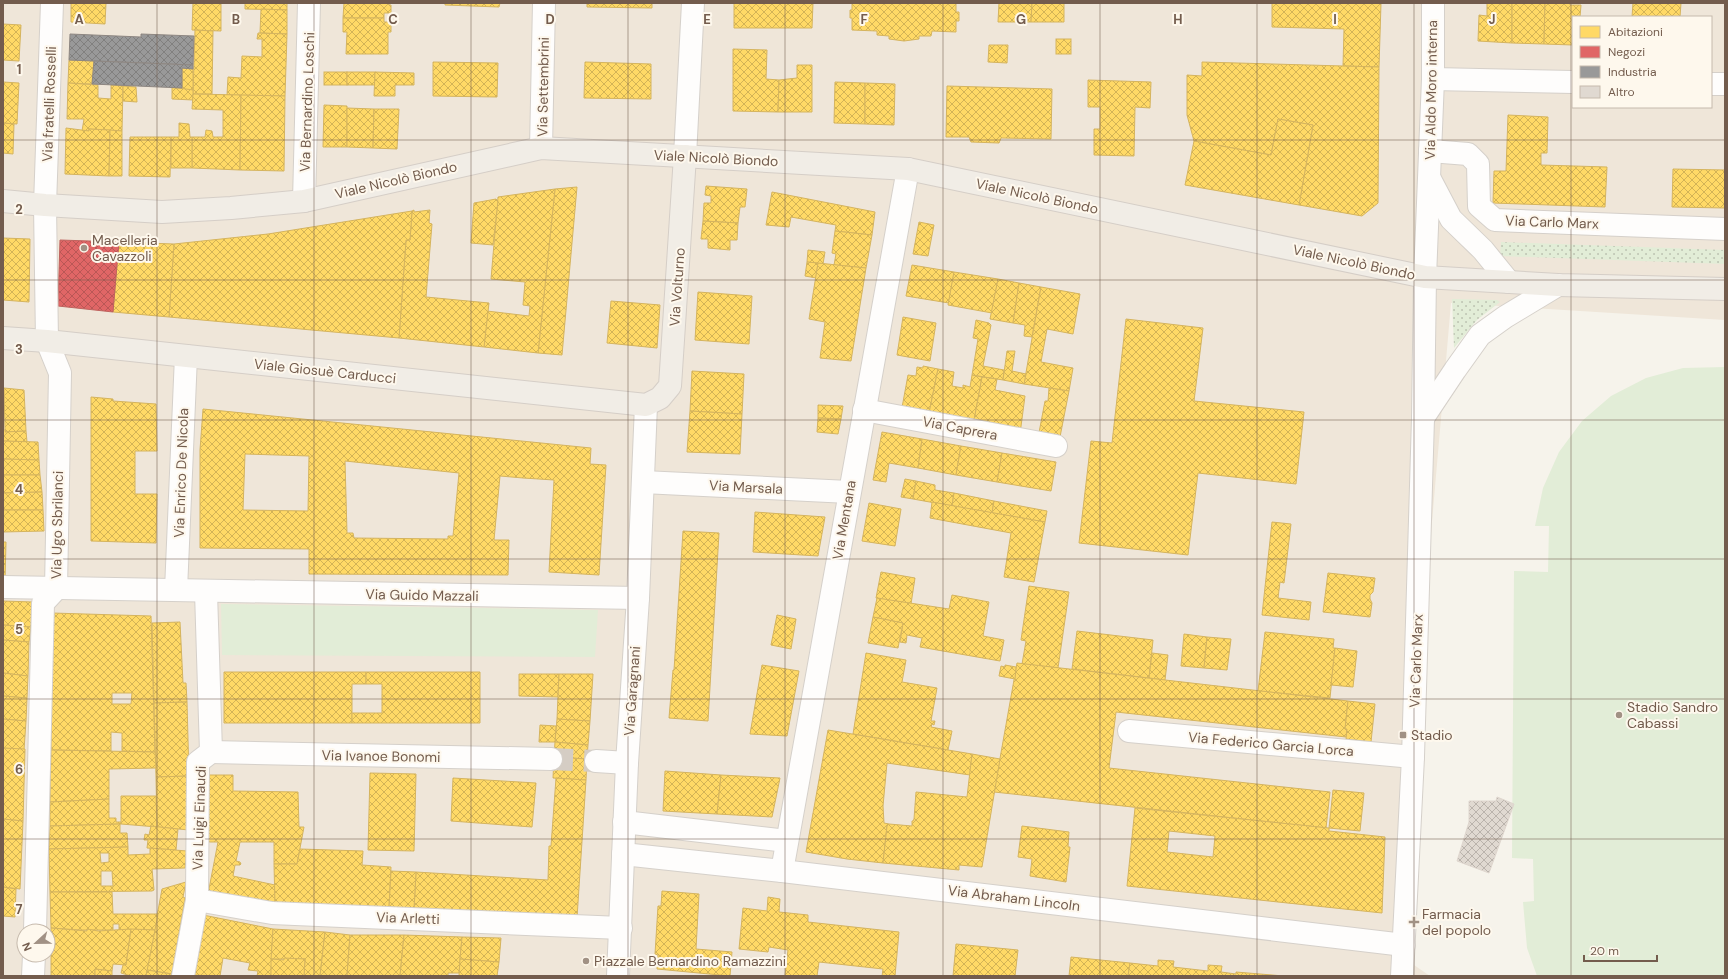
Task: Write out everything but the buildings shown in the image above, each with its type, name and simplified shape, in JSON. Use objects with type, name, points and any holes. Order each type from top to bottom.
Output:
[{"type":"main road","name":"Viale Nicolò Biondo","points":[[3,200],[45,205],[162,212],[231,208],[304,201],[541,148],[908,169],[1425,276]]},
{"type":"main road","name":"Via Volturno","points":[[646,405],[660,398],[670,386],[685,156]]},
{"type":"main road","points":[[1425,276],[1558,285],[1725,289]]},
{"type":"main road","name":"Viale Giosuè Carducci","points":[[3,338],[47,340],[646,405]]},
{"type":"street","name":"Via fratelli Rosselli","points":[[45,205],[52,3]]},
{"type":"street","name":"Via Bernardino Loschi","points":[[304,201],[309,3]]},
{"type":"street","name":"Via Settembrini","points":[[541,148],[544,3]]},
{"type":"street","points":[[685,156],[693,3]]},
{"type":"street","name":"Via Aldo Moro interna","points":[[1423,418],[1425,276],[1433,79],[1433,3]]},
{"type":"street","points":[[1433,79],[1572,82]]},
{"type":"street","points":[[1712,84],[1725,84]]},
{"type":"street","name":"Via Carlo Marx","points":[[1430,151],[1468,154],[1478,164],[1479,206],[1496,220],[1725,229]]},
{"type":"street","name":"Via Mentana","points":[[782,871],[908,169]]},
{"type":"street","name":"Via Aldo Moro interna","points":[[1429,176],[1451,219],[1483,250],[1509,282]]},
{"type":"street","name":"Via Ugo Sbrilanci","points":[[35,923],[43,603],[56,589],[60,373],[47,340],[45,205]]},
{"type":"street","points":[[1423,418],[1480,335],[1505,317],[1558,285]]},
{"type":"street","name":"Via Enrico De Nicola","points":[[176,590],[186,356]]},
{"type":"street","name":"Via Garagnani","points":[[618,976],[624,822],[638,598],[646,405]]},
{"type":"street","name":"Via Caprera","points":[[864,410],[1056,446]]},
{"type":"street","name":"Via Carlo Marx","points":[[1402,976],[1413,757],[1423,418]]},
{"type":"street","name":"Via Marsala","points":[[643,482],[849,492]]},
{"type":"street","name":"Via Guido Mazzali","points":[[3,587],[176,590],[206,592],[638,598]]},
{"type":"street","name":"Via Luigi Einaudi","points":[[183,976],[197,900],[198,762],[211,752],[206,592]]},
{"type":"street","name":"Via Federico Garcia Lorca","points":[[1129,731],[1413,757]]},
{"type":"street","name":"Via Ivanoe Bonomi","points":[[211,752],[551,759]]},
{"type":"street","points":[[596,761],[627,763]]},
{"type":"street","points":[[624,822],[787,841]]},
{"type":"street","name":"Via Abraham Lincoln","points":[[623,854],[782,871],[1404,945]]},
{"type":"street","name":"Via Arletti","points":[[197,900],[272,913],[621,928]]},
{"type":"street","points":[[33,976],[34,963]]},
{"type":"shaded area","points":[[3,3],[1725,3],[1725,320],[1451,303],[1424,614],[1414,965],[1430,976],[3,976]]},
{"type":"green space","points":[[1501,242],[1725,250],[1725,264],[1500,256]]},
{"type":"green space","points":[[1452,299],[1497,300],[1500,302],[1477,320],[1454,348]]},
{"type":"green space","name":"Stadio Sandro Cabassi","points":[[1725,367],[1725,976],[1537,976],[1527,948],[1523,902],[1534,901],[1533,859],[1512,858],[1514,571],[1548,572],[1549,526],[1535,526],[1543,488],[1559,452],[1582,421],[1611,396],[1646,378],[1683,368]]},
{"type":"green space","points":[[221,604],[598,610],[595,657],[222,655]]},
{"type":"tunnel","points":[[551,759],[596,761]]},
{"type":"place","name":"Macelleria Cavazzoli","points":[[84,248]]},
{"type":"place","name":"Stadio Sandro Cabassi","points":[[1619,715]]},
{"type":"place","name":"Stadio","points":[[1403,735]]},
{"type":"place","name":"Farmacia del popolo","points":[[1414,922]]},
{"type":"place","name":"Piazzale Bernardino Ramazzini","points":[[586,961]]}]
